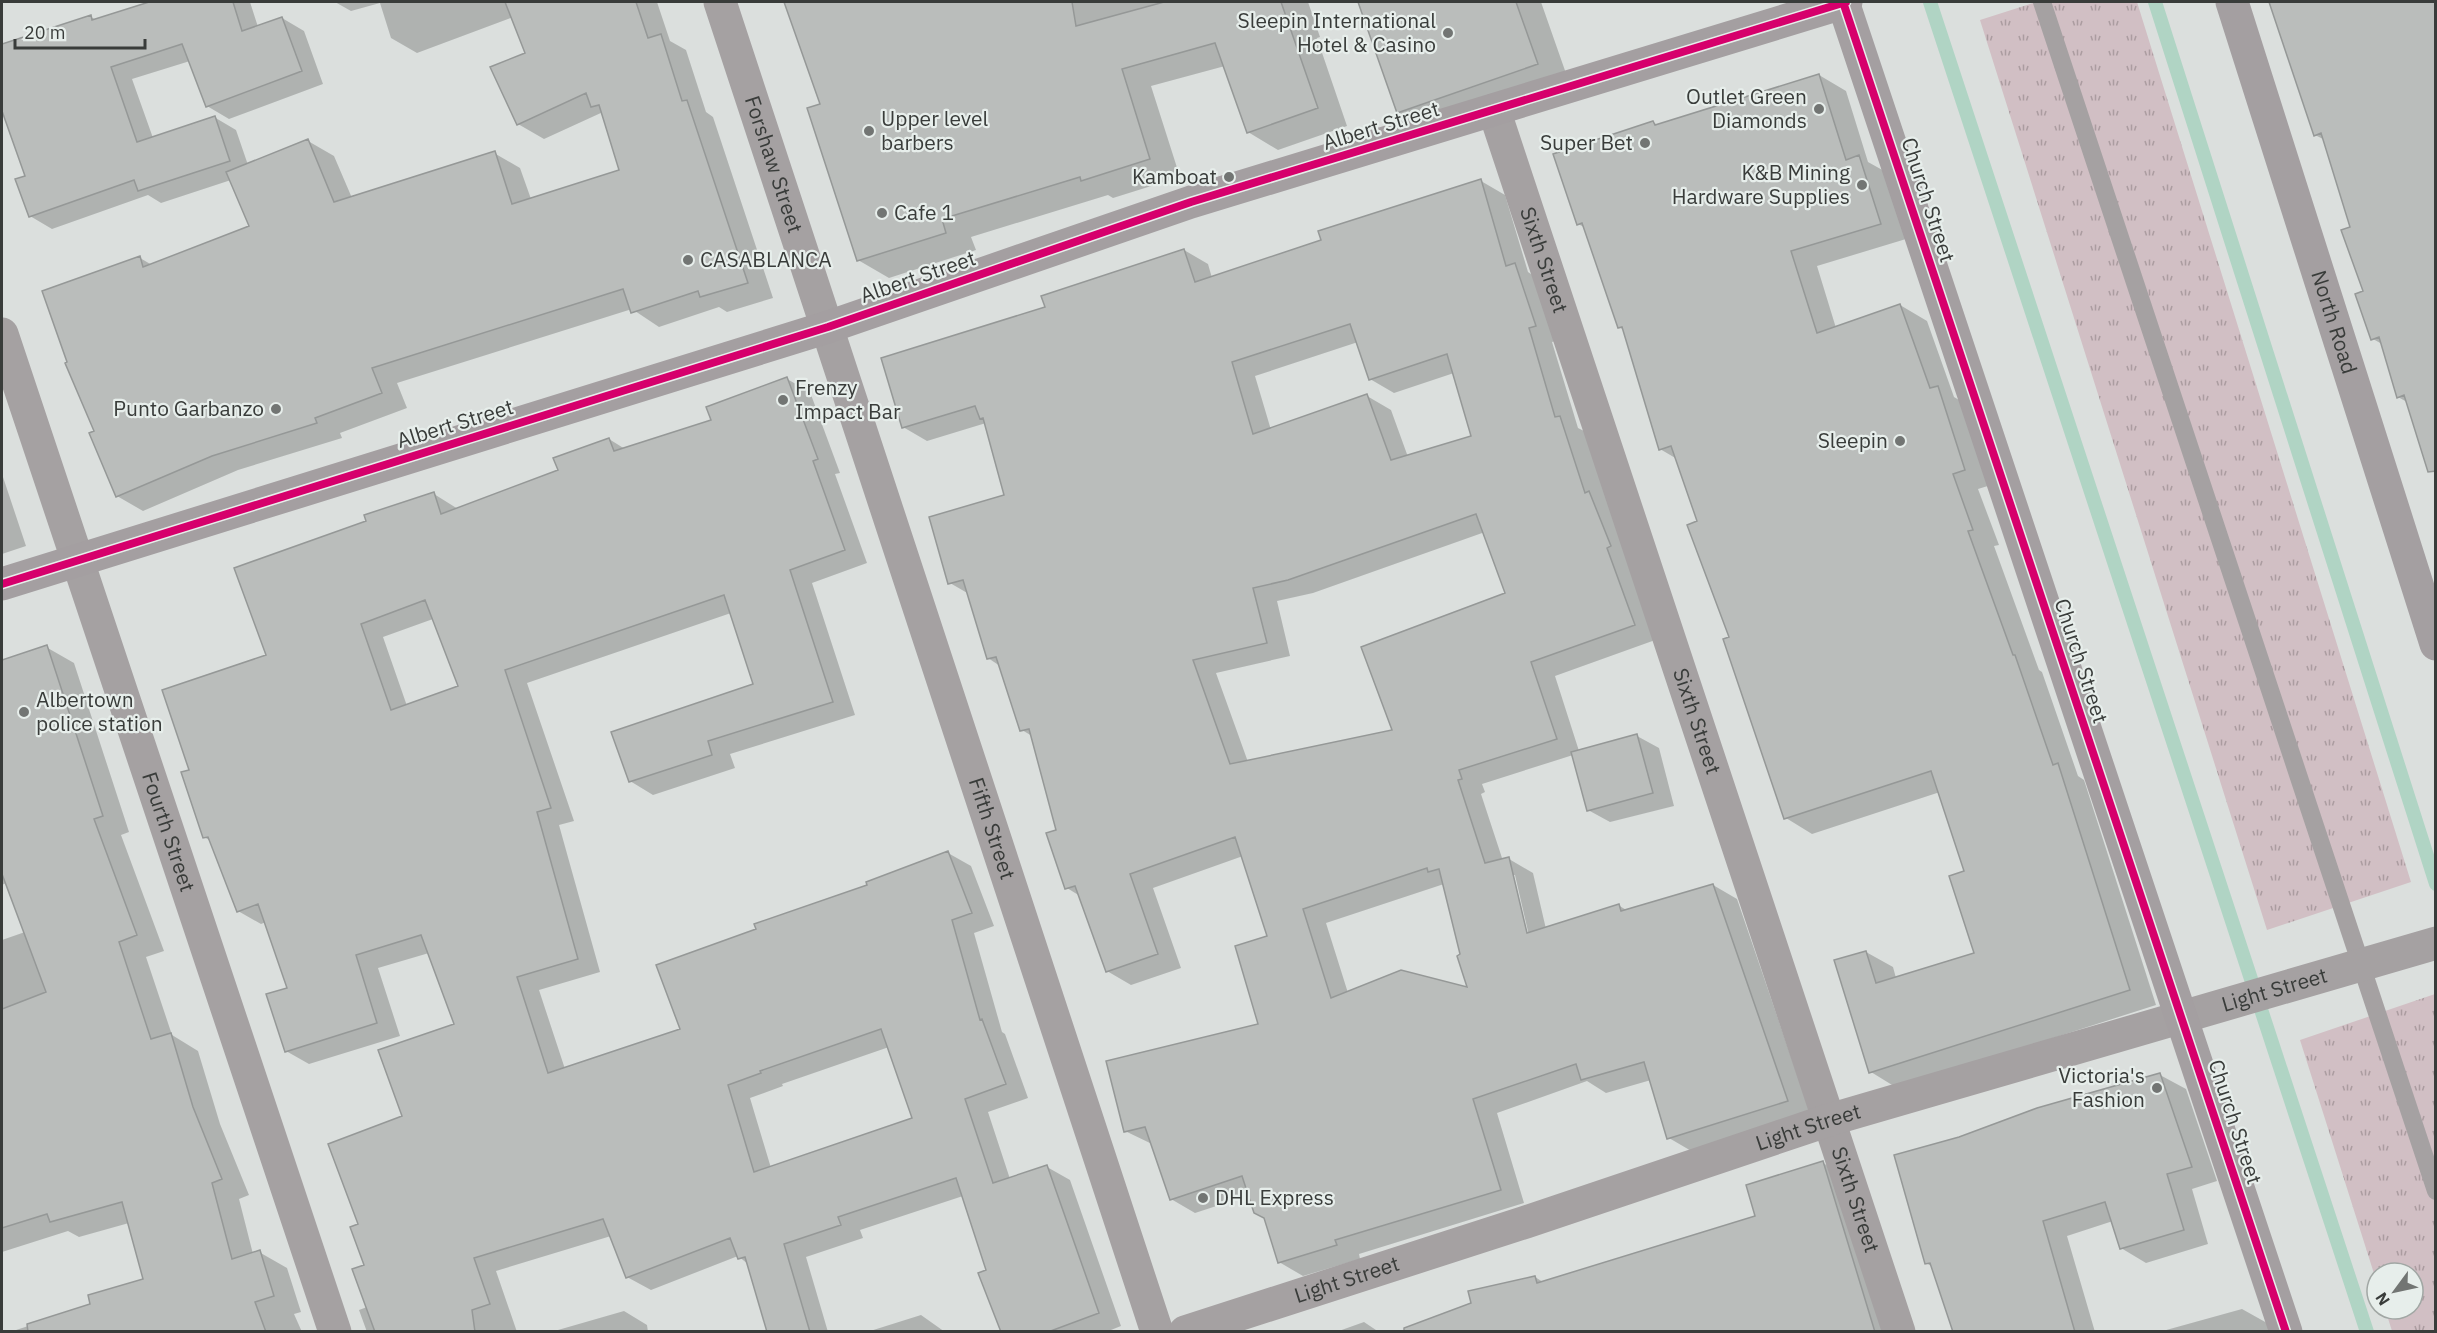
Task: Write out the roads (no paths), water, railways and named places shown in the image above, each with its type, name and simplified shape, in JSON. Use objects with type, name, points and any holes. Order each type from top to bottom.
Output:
[{"type":"street","name":"Forshaw Street","points":[[720,2],[828,327]]},
{"type":"street","name":"Albert Street","points":[[2,584],[828,327],[1191,202],[1844,2]]},
{"type":"street","name":"Church Street","points":[[1844,2],[2286,1332]]},
{"type":"street","name":"North Road","points":[[2232,2],[2436,644]]},
{"type":"street","name":"Sixth Street","points":[[1494,110],[1899,1332]]},
{"type":"street","name":"Fifth Street","points":[[828,327],[1157,1332]]},
{"type":"street","name":"Fourth Street","points":[[2,334],[334,1332]]},
{"type":"street","name":"Light Street","points":[[1185,1332],[1515,1226],[1829,1120],[2433,944]]},
{"type":"lane","points":[[2042,2],[2436,1191]]},
{"type":"waterway","points":[[1930,2],[2367,1332]]},
{"type":"waterway","points":[[2155,2],[2436,884]]},
{"type":"place","name":"Sleepin International Hotel & Casino","points":[[1448,33]]},
{"type":"place","name":"Outlet Green Diamonds","points":[[1819,109]]},
{"type":"place","name":"Upper level barbers","points":[[869,131]]},
{"type":"place","name":"Super Bet","points":[[1645,143]]},
{"type":"place","name":"Kamboat","points":[[1229,177]]},
{"type":"place","name":"K&B Mining Hardware Supplies","points":[[1862,185]]},
{"type":"place","name":"Cafe 1","points":[[882,213]]},
{"type":"place","name":"CASABLANCA","points":[[688,260]]},
{"type":"place","name":"Frenzy Impact Bar","points":[[783,400]]},
{"type":"place","name":"Punto Garbanzo","points":[[276,409]]},
{"type":"place","name":"Sleepin","points":[[1900,441]]},
{"type":"place","name":"Albertown police station","points":[[24,712]]},
{"type":"place","name":"Victoria's Fashion","points":[[2157,1088]]},
{"type":"place","name":"DHL Express","points":[[1203,1198]]}]
